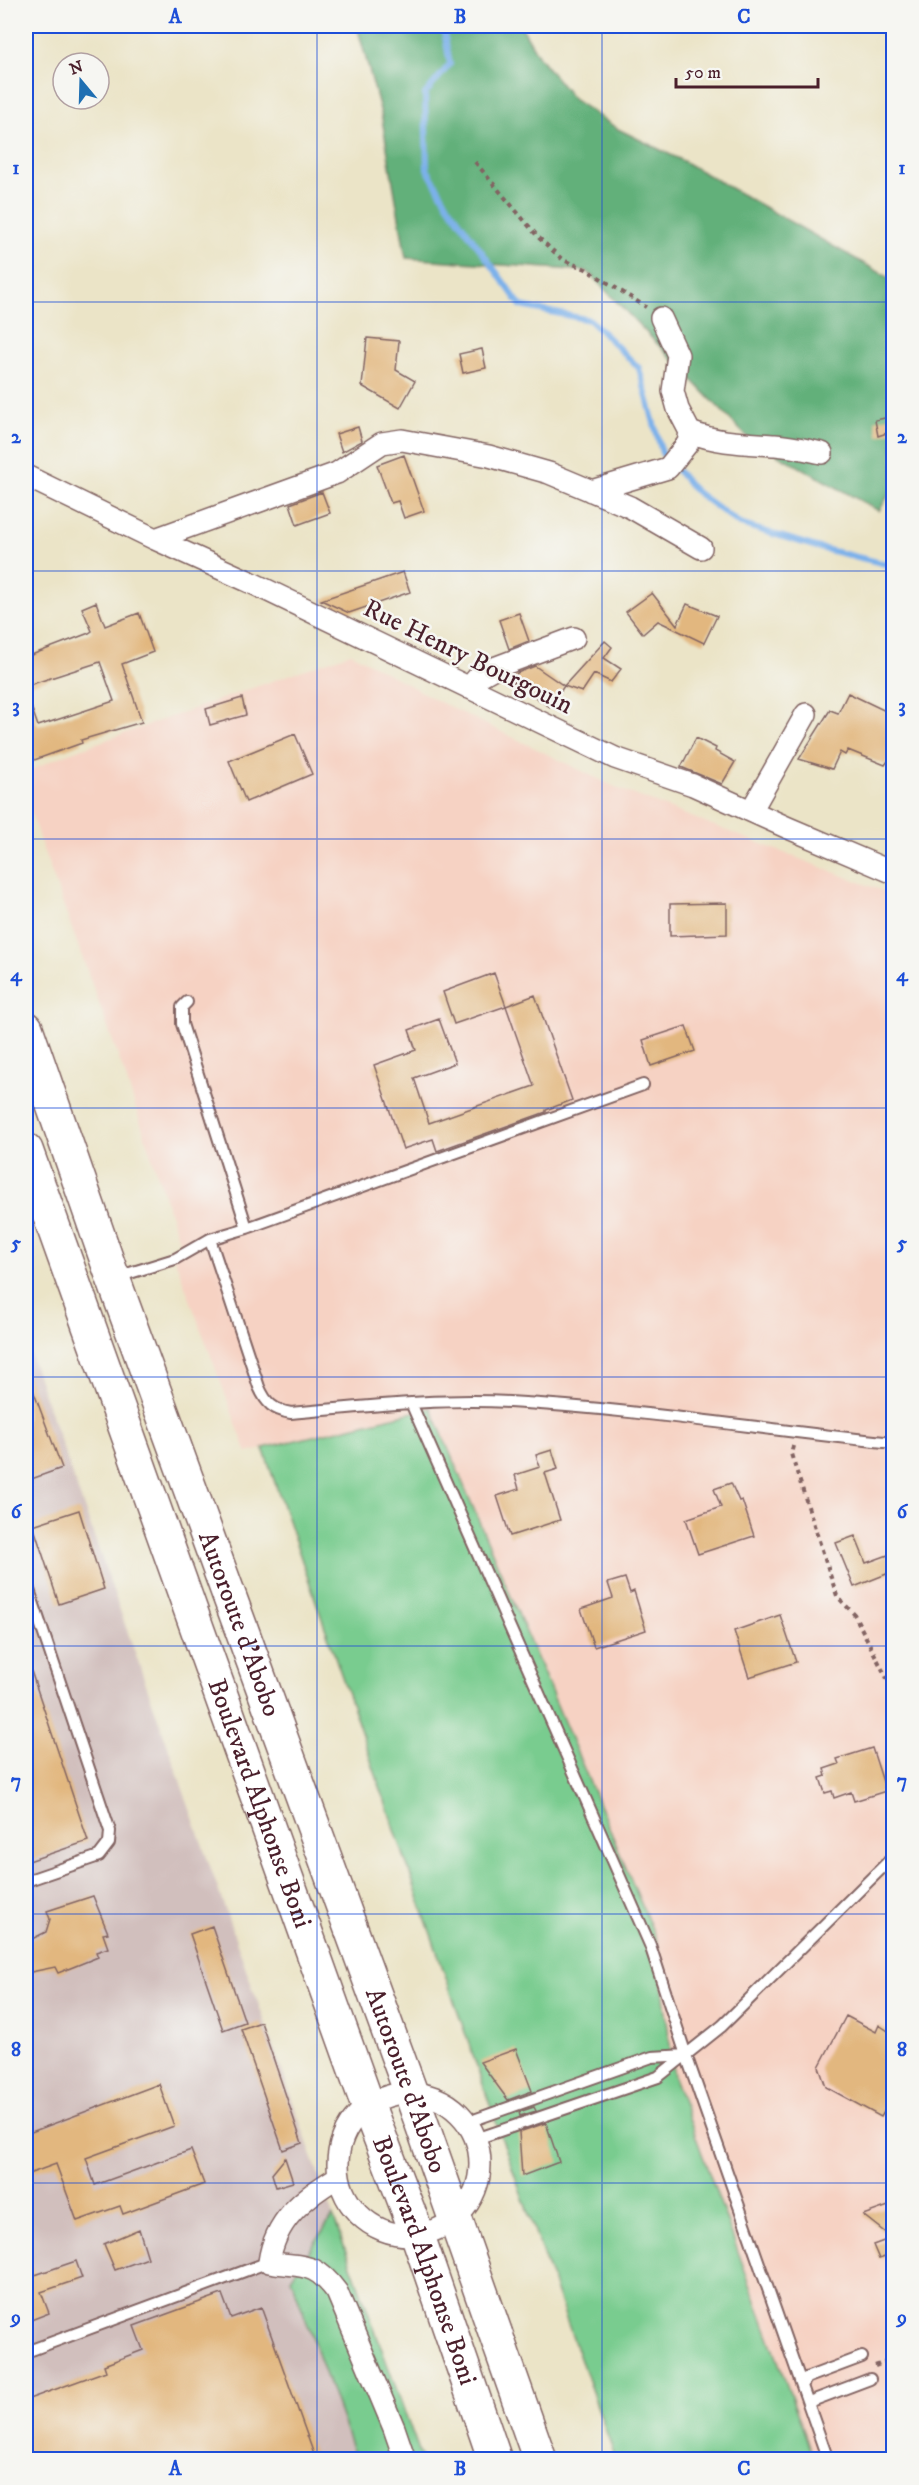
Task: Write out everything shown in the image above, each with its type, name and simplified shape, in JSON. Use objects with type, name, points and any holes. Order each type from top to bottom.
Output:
[{"type":"main road","name":"Autoroute d'Abobo","points":[[26,1028],[113,1278],[411,2093],[454,2220]]},
{"type":"main road","name":"Boulevard Alphonse Boni","points":[[26,1150],[368,2106],[418,2236],[495,2460]]},
{"type":"main road","name":"Boulevard Alphonse Boni","points":[[454,2220],[540,2460]]},
{"type":"street","points":[[661,318],[678,355],[673,391],[689,437]]},
{"type":"street","points":[[689,437],[730,443],[778,445],[822,453]]},
{"type":"street","points":[[591,490],[668,468],[689,437]]},
{"type":"street","points":[[155,539],[337,473],[382,443],[402,440],[489,456],[549,473],[630,507],[701,548]]},
{"type":"street","name":"Rue Henry Bourgouin","points":[[26,476],[615,758],[693,785],[894,873]]},
{"type":"street","points":[[469,688],[478,677],[494,668],[574,638]]},
{"type":"street","points":[[751,811],[806,714]]},
{"type":"street","points":[[411,2093],[433,2097],[453,2107],[472,2131],[482,2163],[478,2184],[469,2204],[454,2220],[437,2230],[418,2236],[391,2234],[366,2222],[348,2202],[338,2177],[339,2150],[349,2125],[368,2106],[388,2096],[411,2093]]},
{"type":"street","points":[[338,2177],[294,2207],[282,2223],[271,2245],[268,2262],[310,2267],[327,2278],[338,2292],[405,2460]]},
{"type":"lane","points":[[187,1002],[182,1007],[182,1024],[247,1228]]},
{"type":"lane","points":[[113,1278],[175,1259],[210,1239],[247,1228],[643,1085]]},
{"type":"lane","points":[[210,1239],[259,1387],[269,1406],[278,1411],[291,1413],[411,1403],[507,1402],[594,1409],[894,1443]]},
{"type":"lane","points":[[411,1403],[650,1945],[686,2055],[828,2460]]},
{"type":"lane","points":[[26,1581],[110,1831],[109,1843],[99,1856],[26,1881]]},
{"type":"lane","points":[[472,2131],[658,2077],[722,2026],[894,1856]]},
{"type":"lane","points":[[472,2131],[652,2057],[686,2055]]},
{"type":"lane","points":[[26,2352],[268,2262]]},
{"type":"lane","points":[[802,2386],[806,2378],[862,2357]]},
{"type":"lane","points":[[809,2402],[868,2374]]},
{"type":"path","points":[[475,162],[538,238],[563,260],[586,269],[640,302],[661,318]]},
{"type":"path","points":[[796,1433],[791,1454],[837,1596],[854,1614],[893,1690]]},
{"type":"path","points":[[893,1690],[894,1671]]},
{"type":"path","points":[[868,2374],[894,2359]]},
{"type":"shaded area","points":[[351,653],[438,701],[619,789],[893,895],[893,2459],[616,2459],[499,2131],[263,1449],[247,1453],[172,1251],[181,1247],[125,1075],[39,838],[26,795],[26,772],[69,753]]},
{"type":"shaded area","points":[[26,1343],[333,2216],[292,2278],[356,2459],[26,2459]]},
{"type":"green space","points":[[357,26],[521,26],[539,57],[573,99],[618,129],[683,161],[893,280],[893,488],[879,511],[749,439],[587,271],[406,258],[381,113]]},
{"type":"green space","points":[[431,1408],[657,1941],[674,2077],[814,2459],[616,2459],[499,2131],[263,1448]]},
{"type":"green space","points":[[333,2216],[422,2459],[356,2459],[291,2278]]},
{"type":"building","points":[[367,338],[399,341],[396,370],[415,381],[400,408],[362,386]]},
{"type":"building","points":[[482,349],[486,368],[463,373],[459,354]]},
{"type":"building","points":[[890,417],[893,431],[878,436],[875,420]]},
{"type":"building","points":[[358,427],[362,441],[342,452],[336,434]]},
{"type":"building","points":[[404,455],[424,511],[404,518],[398,501],[391,503],[377,465]]},
{"type":"building","points":[[322,492],[330,513],[297,525],[290,504]]},
{"type":"building","points":[[403,572],[410,592],[349,613],[321,600]]},
{"type":"building","points":[[652,593],[677,625],[687,604],[717,616],[704,643],[658,621],[643,634],[626,612]]},
{"type":"building","points":[[96,602],[105,626],[139,613],[153,652],[122,664],[142,722],[81,740],[82,743],[26,763],[26,698],[28,698],[38,726],[114,701],[100,662],[26,686],[26,657],[92,631],[82,608]]},
{"type":"building","points":[[519,613],[529,641],[509,649],[499,620]]},
{"type":"building","points":[[605,641],[612,647],[604,658],[621,669],[611,682],[594,674],[582,692],[564,686]]},
{"type":"building","points":[[535,666],[564,686],[550,707],[513,682],[517,673]]},
{"type":"building","points":[[848,693],[894,715],[894,753],[885,765],[848,750],[845,755],[840,752],[832,769],[799,759],[830,710],[838,713]]},
{"type":"building","points":[[242,698],[246,715],[210,725],[206,709]]},
{"type":"building","points":[[295,734],[312,774],[246,802],[229,761]]},
{"type":"building","points":[[696,738],[716,748],[715,751],[735,762],[722,784],[681,767]]},
{"type":"building","points":[[727,903],[727,934],[670,936],[670,904]]},
{"type":"building","points":[[494,973],[506,1006],[454,1024],[443,992]]},
{"type":"building","points":[[535,995],[572,1100],[546,1110],[546,1112],[437,1151],[433,1139],[403,1149],[374,1065],[416,1050],[409,1030],[439,1019],[455,1063],[414,1078],[429,1123],[534,1086],[506,1006]]},
{"type":"building","points":[[686,1026],[695,1051],[651,1066],[643,1040]]},
{"type":"building","points":[[26,1374],[62,1468],[26,1481]]},
{"type":"building","points":[[552,1450],[558,1469],[545,1473],[560,1520],[510,1536],[497,1496],[519,1489],[515,1475],[540,1467],[536,1455]]},
{"type":"building","points":[[731,1483],[739,1501],[742,1500],[754,1536],[698,1554],[686,1519],[721,1507],[714,1489]]},
{"type":"building","points":[[79,1510],[104,1589],[59,1604],[33,1525]]},
{"type":"building","points":[[855,1536],[866,1563],[888,1555],[894,1571],[854,1587],[836,1543]]},
{"type":"building","points":[[625,1578],[630,1593],[634,1591],[646,1630],[594,1647],[581,1609],[613,1598],[608,1583]]},
{"type":"building","points":[[780,1615],[796,1662],[749,1677],[734,1631]]},
{"type":"building","points":[[26,1665],[29,1665],[88,1841],[26,1862]]},
{"type":"building","points":[[872,1748],[886,1791],[854,1801],[851,1792],[834,1798],[832,1791],[825,1793],[820,1778],[826,1776],[824,1769],[839,1764],[837,1759]]},
{"type":"building","points":[[93,1896],[108,1933],[103,1934],[108,1948],[96,1952],[98,1957],[58,1973],[55,1967],[26,1973],[26,1942],[46,1932],[50,1919],[47,1911]]},
{"type":"building","points":[[212,1926],[245,2022],[223,2030],[190,1934]]},
{"type":"building","points":[[846,2016],[876,2032],[879,2025],[894,2035],[894,2094],[881,2117],[826,2087],[819,2067]]},
{"type":"building","points":[[261,2022],[302,2143],[283,2150],[241,2029]]},
{"type":"building","points":[[516,2049],[532,2091],[508,2100],[480,2062]]},
{"type":"building","points":[[159,2084],[174,2126],[86,2158],[95,2185],[191,2150],[204,2184],[123,2214],[120,2206],[77,2221],[56,2164],[26,2175],[26,2134]]},
{"type":"building","points":[[534,2107],[536,2111],[520,2116],[519,2112]]},
{"type":"building","points":[[546,2123],[559,2162],[522,2176],[519,2132]]},
{"type":"building","points":[[285,2158],[293,2182],[276,2187],[272,2174]]},
{"type":"building","points":[[894,2204],[894,2254],[879,2259],[873,2245],[892,2238],[863,2215]]},
{"type":"building","points":[[139,2229],[148,2258],[115,2270],[104,2244]]},
{"type":"building","points":[[26,2255],[35,2275],[76,2261],[82,2278],[41,2292],[49,2313],[26,2322]]},
{"type":"building","points":[[222,2294],[231,2318],[261,2307],[316,2460],[26,2460],[26,2400],[106,2371],[104,2365],[143,2350],[134,2326]]},
{"type":"waterway","points":[[443,26],[450,64],[425,94],[427,169],[448,205],[521,306],[590,320],[639,368],[662,453],[695,491],[740,524],[820,548],[894,566]]}]
